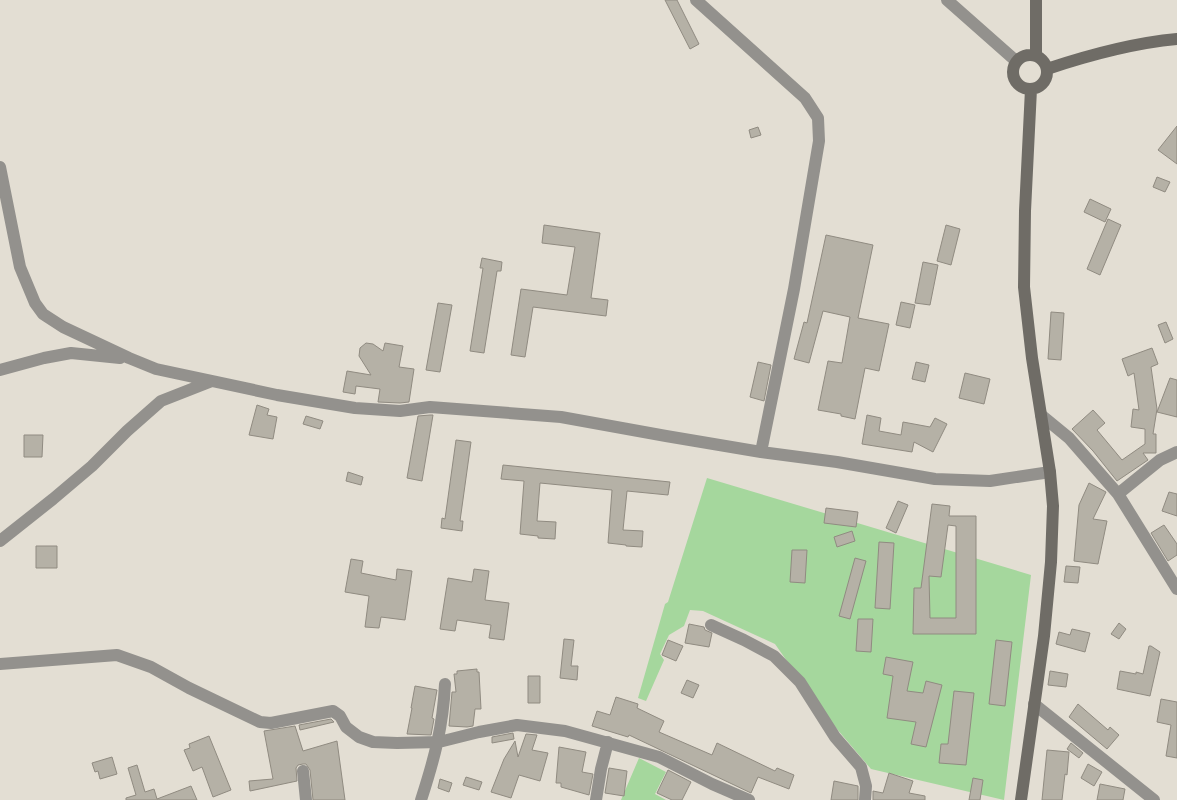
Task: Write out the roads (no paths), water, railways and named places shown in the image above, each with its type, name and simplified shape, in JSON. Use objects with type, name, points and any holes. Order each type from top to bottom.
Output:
[{"type":"street","points":[[696,0],[805,98],[818,118],[818,149],[794,289],[761,452]]},
{"type":"street","points":[[947,0],[1016,61]]},
{"type":"street","points":[[1036,0],[1036,55]]},
{"type":"street","points":[[1047,69],[1072,60],[1151,42],[1177,39]]},
{"type":"street","points":[[1025,55],[1036,55],[1043,61],[1047,69],[1047,76],[1038,87],[1031,89],[1021,86],[1015,80],[1013,70],[1016,61],[1025,55]]},
{"type":"street","points":[[1021,800],[1044,636],[1051,562],[1053,506],[1050,472],[1032,358],[1024,287],[1025,210],[1031,89]]},
{"type":"street","points":[[0,167],[20,267],[36,304],[43,314],[63,327],[156,369],[277,395],[355,408],[400,410],[430,407],[561,417],[761,452],[837,462],[935,479],[990,481],[1050,472]]},
{"type":"street","points":[[0,370],[44,358],[71,353],[129,358]]},
{"type":"street","points":[[0,541],[92,466],[127,431],[161,401],[212,381]]},
{"type":"street","points":[[1041,415],[1069,438],[1118,494],[1177,589]]},
{"type":"street","points":[[1118,494],[1160,460],[1177,452]]},
{"type":"street","points":[[711,625],[774,656],[800,682],[835,737],[862,767],[866,786],[865,800]]},
{"type":"street","points":[[0,664],[117,655],[150,667],[189,688],[260,722],[271,723],[333,711],[340,716],[346,727],[359,737],[373,742],[439,742],[479,732],[517,725],[564,731],[659,757],[712,784],[749,800]]},
{"type":"street","points":[[421,800],[439,742],[444,709],[445,684]]},
{"type":"street","points":[[1034,704],[1154,800]]},
{"type":"street","points":[[596,800],[601,769],[608,742]]},
{"type":"street","points":[[303,771],[306,800]]}]
